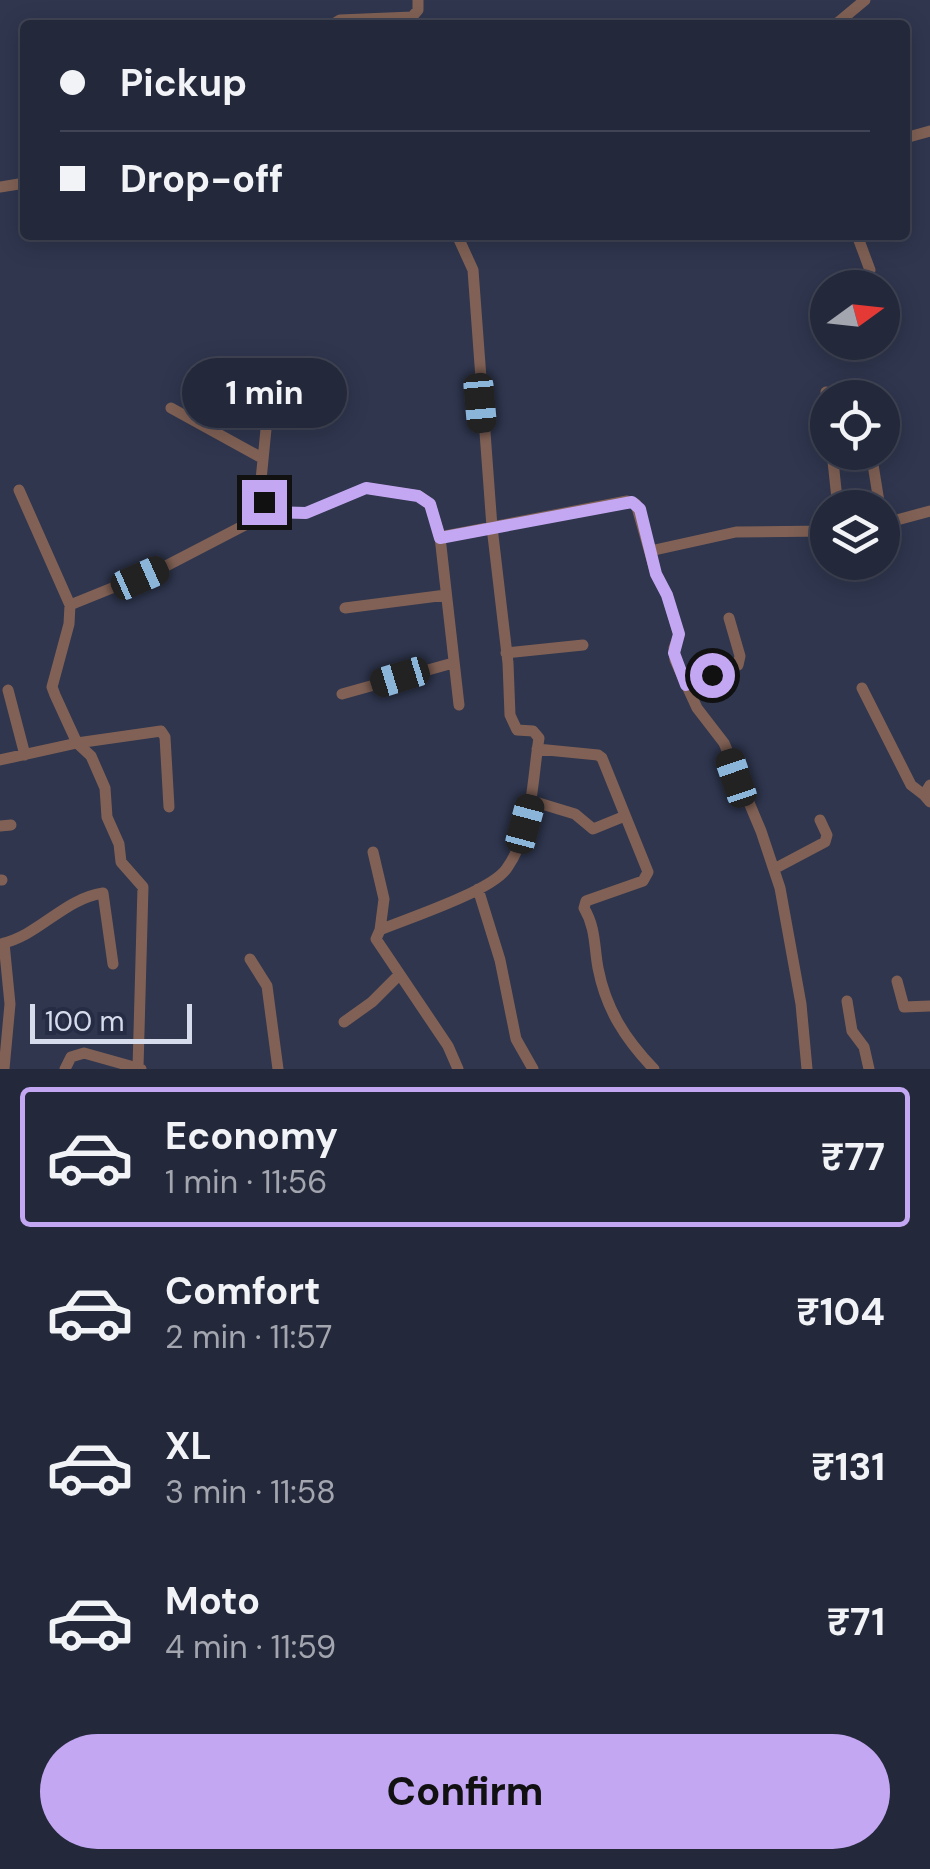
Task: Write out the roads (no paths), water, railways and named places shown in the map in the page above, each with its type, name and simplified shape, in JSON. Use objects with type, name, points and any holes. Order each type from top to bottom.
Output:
[{"type":"street","points":[[840,20],[865,0]]},
{"type":"street","points":[[380,930],[498,878],[508,868],[532,801],[538,733],[517,730],[512,723],[492,527],[473,270],[460,240]]},
{"type":"street","points":[[860,240],[870,270]]},
{"type":"street","points":[[171,408],[262,458]]},
{"type":"street","points":[[268,419],[262,492],[270,512]]},
{"type":"street","points":[[70,604],[164,567],[270,512],[306,513],[374,488],[425,498],[434,511],[440,538],[458,705]]},
{"type":"street","points":[[19,490],[70,604],[69,624],[52,686],[77,742],[91,756],[105,788],[107,818],[119,844],[121,862],[143,887],[139,1068],[84,1053],[71,1057],[65,1069]]},
{"type":"street","points":[[440,538],[632,502],[640,509],[679,634],[674,653],[704,718],[720,734],[774,870],[792,950],[807,1069]]},
{"type":"street","points":[[900,519],[930,511]]},
{"type":"street","points":[[650,551],[736,532],[810,531]]},
{"type":"street","points":[[345,608],[446,595]]},
{"type":"street","points":[[686,685],[741,661],[729,618]]},
{"type":"street","points":[[506,653],[583,646]]},
{"type":"street","points":[[342,694],[453,663]]},
{"type":"street","points":[[862,688],[912,785],[928,794]]},
{"type":"street","points":[[8,690],[25,755]]},
{"type":"street","points":[[0,743],[2,760],[77,742],[162,731],[169,807]]},
{"type":"street","points":[[538,749],[598,755],[648,872],[643,881],[586,901],[584,908],[594,930],[606,1003],[625,1037],[653,1069]]},
{"type":"street","points":[[532,801],[575,814],[592,828],[626,816]]},
{"type":"street","points":[[774,870],[825,842],[828,835],[820,820]]},
{"type":"street","points":[[373,852],[384,899],[376,944],[448,1046],[458,1069]]},
{"type":"street","points":[[478,889],[500,960],[516,1039],[533,1069]]},
{"type":"street","points":[[4,1069],[10,1004],[2,943],[34,931],[76,901],[103,893],[113,964]]},
{"type":"street","points":[[250,960],[267,986],[278,1069]]},
{"type":"street","points":[[344,1022],[372,1002],[399,974]]},
{"type":"street","points":[[898,981],[904,1008],[930,1006]]},
{"type":"street","points":[[847,1000],[852,1031],[864,1047],[869,1069]]}]
